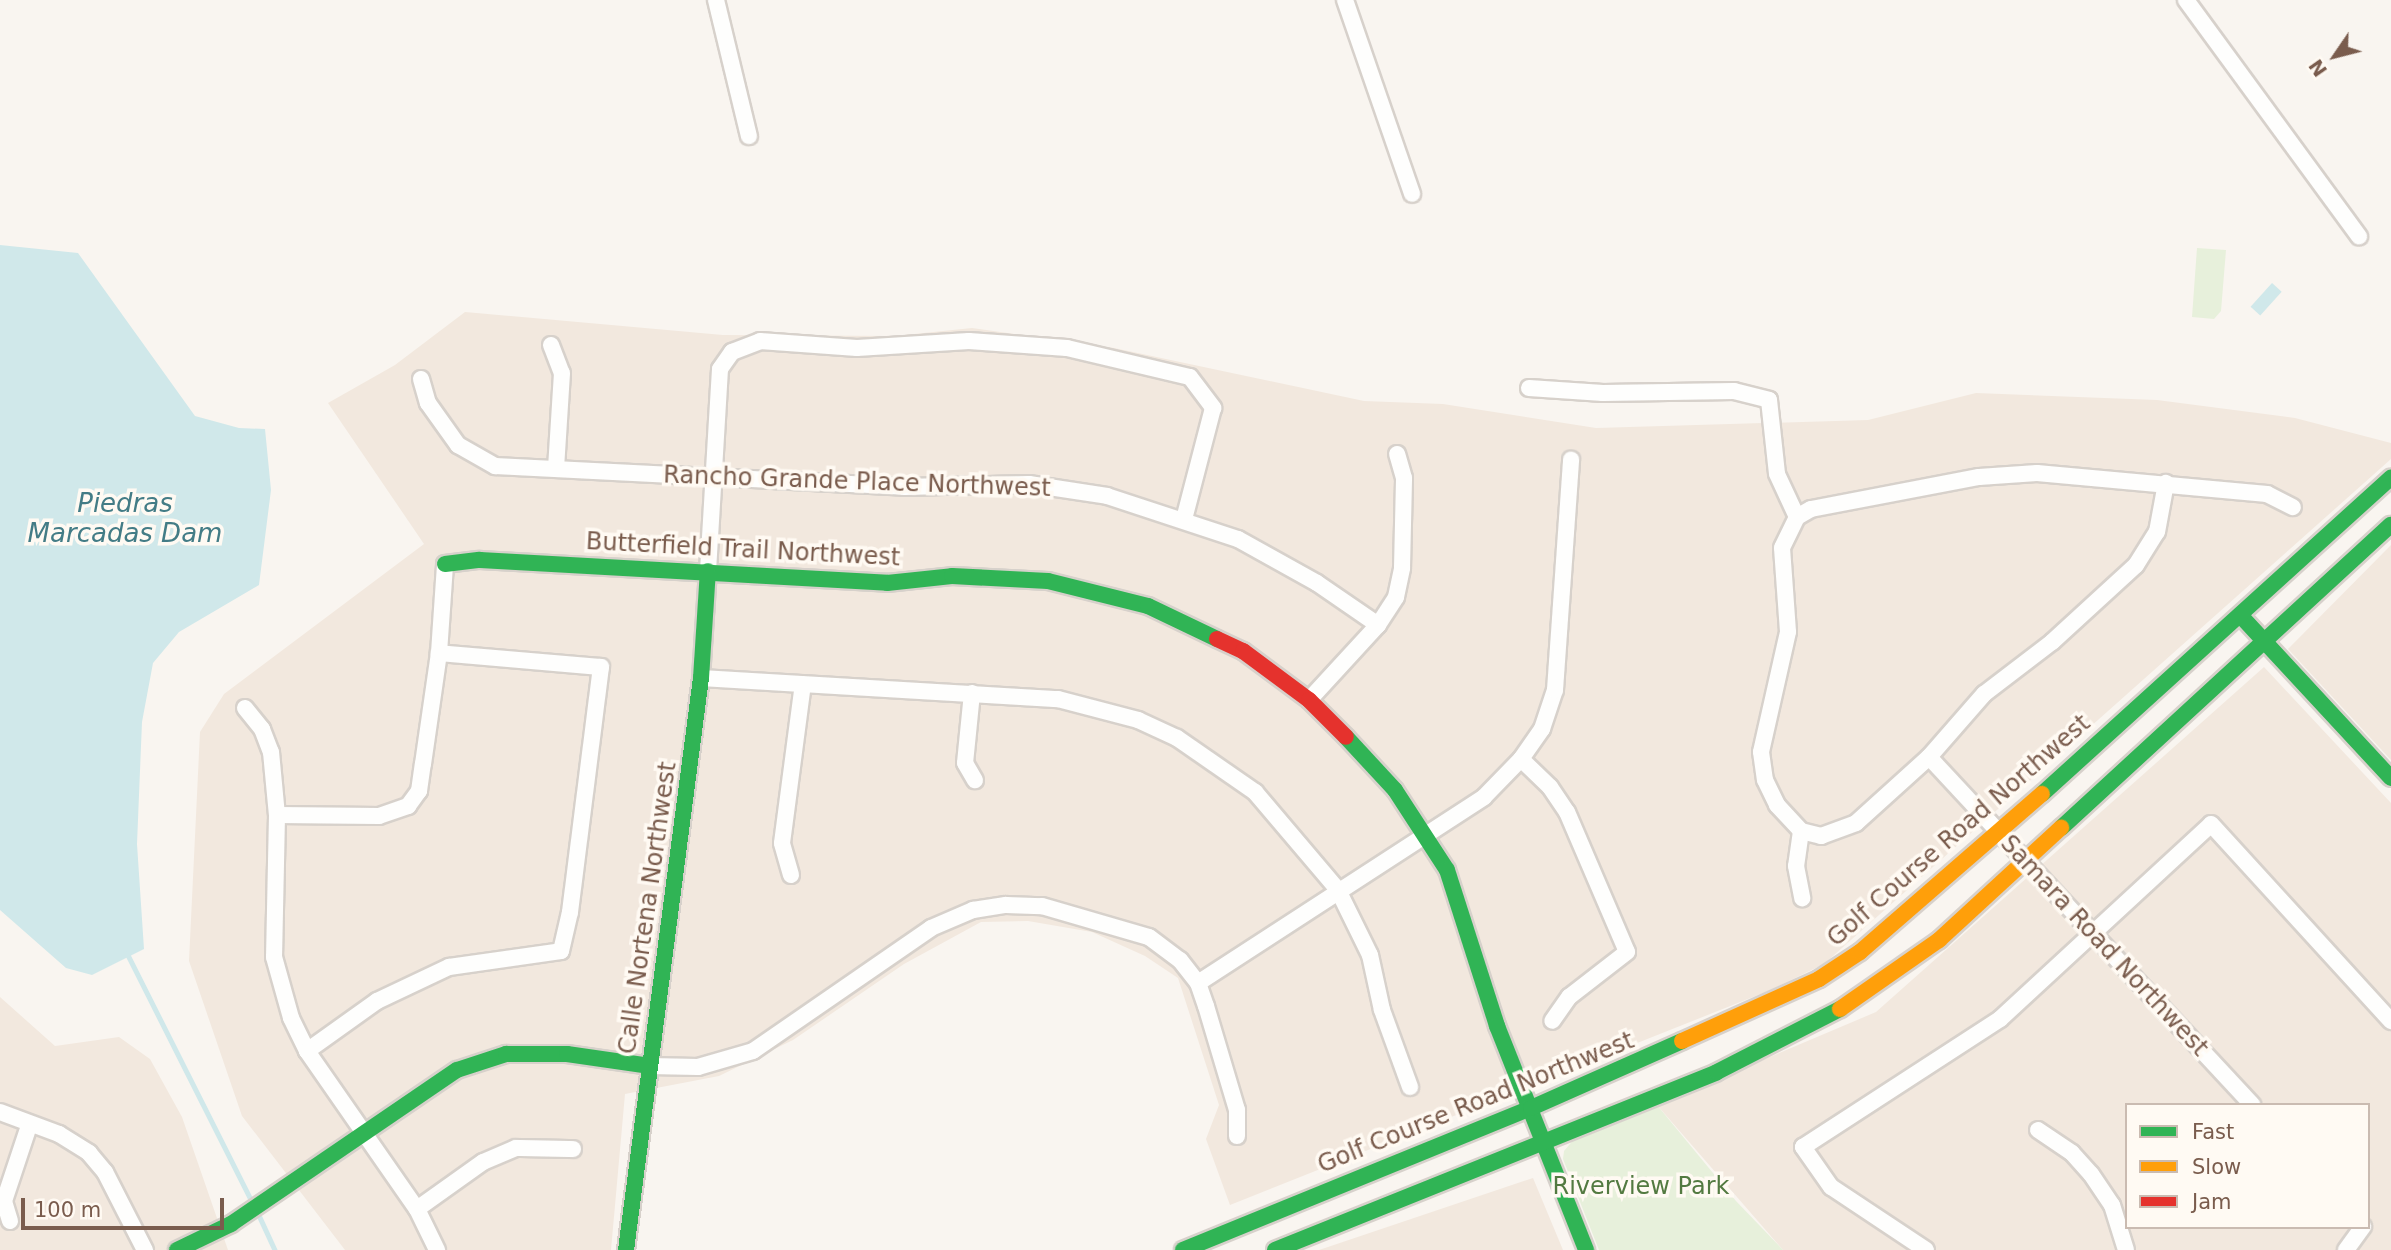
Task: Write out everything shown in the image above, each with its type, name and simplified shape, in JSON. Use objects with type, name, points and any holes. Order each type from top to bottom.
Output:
[{"type":"street","points":[[716,0],[750,136]]},
{"type":"street","points":[[1345,0],[1412,194]]},
{"type":"street","points":[[2186,0],[2359,236]]},
{"type":"street","points":[[708,571],[720,369],[732,352],[760,341],[857,348],[969,341],[1067,348],[1173,370],[1190,377],[1204,391],[1213,408],[1212,426],[1184,519]]},
{"type":"street","points":[[551,345],[562,373],[556,469]]},
{"type":"street","name":"Rancho Grande Place Northwest","points":[[421,379],[428,403],[458,445],[479,461],[495,466],[904,487],[1029,484],[1107,496],[1184,519],[1277,559],[1378,625]]},
{"type":"street","points":[[1529,388],[1603,393],[1734,391],[1769,400],[1777,474],[1797,517]]},
{"type":"street","points":[[1309,700],[1378,625],[1396,597],[1402,568],[1405,478],[1397,454]]},
{"type":"street","points":[[1198,983],[1484,797],[1521,759],[1542,729],[1555,691],[1570,460]]},
{"type":"street","points":[[2166,483],[2157,532],[2136,565],[2052,642],[1984,694],[1929,757],[1856,823],[1821,836],[1801,831],[1777,805],[1765,780],[1761,752],[1788,632],[1782,548],[1797,517],[1811,509],[2008,474],[2166,483],[2267,494],[2294,507]]},
{"type":"street","name":"Golf Course Road Northwest","points":[[1183,1250],[1531,1108],[1819,979],[1860,952],[1998,833],[2391,477]]},
{"type":"street","points":[[1275,1250],[1717,1072],[1836,1012],[1939,940],[2391,525]]},
{"type":"street","name":"Butterfield Trail Northwest","points":[[439,653],[445,564],[480,560],[887,583],[990,576],[1097,591],[1148,606],[1219,638],[1309,700],[1395,790],[1447,870],[1497,1026],[1587,1250]]},
{"type":"street","name":"Calle Nortena Northwest","points":[[626,1250],[701,678],[708,571]]},
{"type":"street","points":[[2240,615],[2391,778]]},
{"type":"street","points":[[277,815],[379,816],[408,806],[418,791],[439,653],[601,667],[570,912],[561,951],[449,967],[377,1002],[307,1051]]},
{"type":"street","points":[[701,678],[972,693],[1096,706],[1177,738],[1255,792],[1292,830],[1338,890],[1370,956],[1382,1010],[1410,1087]]},
{"type":"street","points":[[791,875],[782,843],[803,684]]},
{"type":"street","points":[[972,693],[965,763],[975,780]]},
{"type":"street","points":[[245,708],[262,729],[271,752],[277,815],[274,957],[291,1018],[307,1051],[417,1209],[438,1250]]},
{"type":"street","name":"Samara Road Northwest","points":[[1929,757],[2024,863],[2250,1103]]},
{"type":"street","points":[[1521,759],[1567,812],[1627,952],[1569,997],[1552,1021]]},
{"type":"street","points":[[1926,1250],[1831,1187],[1803,1147],[2000,1019],[2211,824],[2391,1021]]},
{"type":"street","points":[[1801,831],[1796,866],[1802,898]]},
{"type":"street","points":[[177,1250],[231,1224],[457,1070],[506,1054],[566,1054],[650,1066],[698,1067],[753,1051],[921,933],[973,910],[1006,905],[1042,906],[1149,937],[1180,960],[1198,983],[1237,1111],[1237,1136]]},
{"type":"street","points":[[0,1112],[29,1126],[59,1134],[89,1153],[105,1172],[145,1250]]},
{"type":"street","points":[[10,1222],[4,1201],[29,1126]]},
{"type":"street","points":[[2038,1130],[2072,1153],[2091,1174],[2112,1205],[2126,1250]]},
{"type":"street","points":[[417,1209],[483,1162],[516,1148],[573,1149]]},
{"type":"street","points":[[2346,1250],[2362,1229]]},
{"type":"shaded area","points":[[465,312],[723,335],[895,336],[972,328],[1114,348],[1364,401],[1443,404],[1596,428],[1868,420],[1976,393],[2157,400],[2295,418],[2391,443],[2391,459],[1824,964],[1768,991],[1230,1205],[1206,1139],[1219,1105],[1178,978],[1145,956],[1092,932],[1028,921],[981,922],[904,964],[793,1040],[719,1076],[625,1094],[611,1250],[345,1250],[242,1116],[189,961],[200,732],[224,694],[424,544],[328,403],[395,365]]},
{"type":"shaded area","points":[[2391,545],[2391,760],[2288,649]]},
{"type":"shaded area","points":[[2264,667],[2391,803],[2391,1250],[1783,1250],[1657,1105],[1876,1012]]},
{"type":"shaded area","points":[[0,997],[55,1046],[119,1037],[150,1059],[182,1117],[228,1250],[0,1250]]},
{"type":"shaded area","points":[[1533,1178],[1563,1250],[1319,1250]]},
{"type":"green space","points":[[2197,248],[2226,250],[2221,311],[2214,319],[2192,317]]},
{"type":"green space","name":"Riverview Park","points":[[1657,1105],[1736,1201],[1783,1250],[1599,1250],[1563,1159],[1564,1151],[1575,1138]]},
{"type":"water","name":"Piedras Marcadas Dam","points":[[0,245],[78,253],[195,416],[239,428],[265,429],[271,490],[259,585],[179,632],[153,663],[142,722],[137,844],[144,949],[92,975],[66,968],[0,910]]},
{"type":"water","points":[[2272,283],[2282,292],[2260,315],[2251,307]]},
{"type":"waterway","points":[[127,953],[252,1201]]},
{"type":"waterway","points":[[258,1213],[275,1250]]},
{"type":"traffic: fast","points":[[2042,794],[2391,477]]},
{"type":"traffic: fast","points":[[2061,828],[2391,525]]},
{"type":"traffic: fast","points":[[445,564],[480,560],[887,583],[952,576],[1048,581],[1148,606],[1217,639]]},
{"type":"traffic: fast","points":[[626,1250],[701,678],[708,571]]},
{"type":"traffic: fast","points":[[2240,615],[2391,778]]},
{"type":"traffic: fast","points":[[1346,737],[1395,790],[1447,870],[1497,1026],[1586,1250]]},
{"type":"traffic: fast","points":[[1275,1250],[1717,1072],[1840,1009]]},
{"type":"traffic: fast","points":[[1183,1250],[1531,1108],[1682,1041]]},
{"type":"traffic: fast","points":[[177,1250],[231,1224],[457,1070],[506,1054],[567,1054],[650,1066]]},
{"type":"traffic: slow","points":[[1682,1041],[1819,979],[1860,952],[2042,794]]},
{"type":"traffic: slow","points":[[1840,1009],[1939,940],[2061,828]]},
{"type":"traffic: jam","points":[[1217,639],[1243,651],[1309,700],[1346,737]]}]
